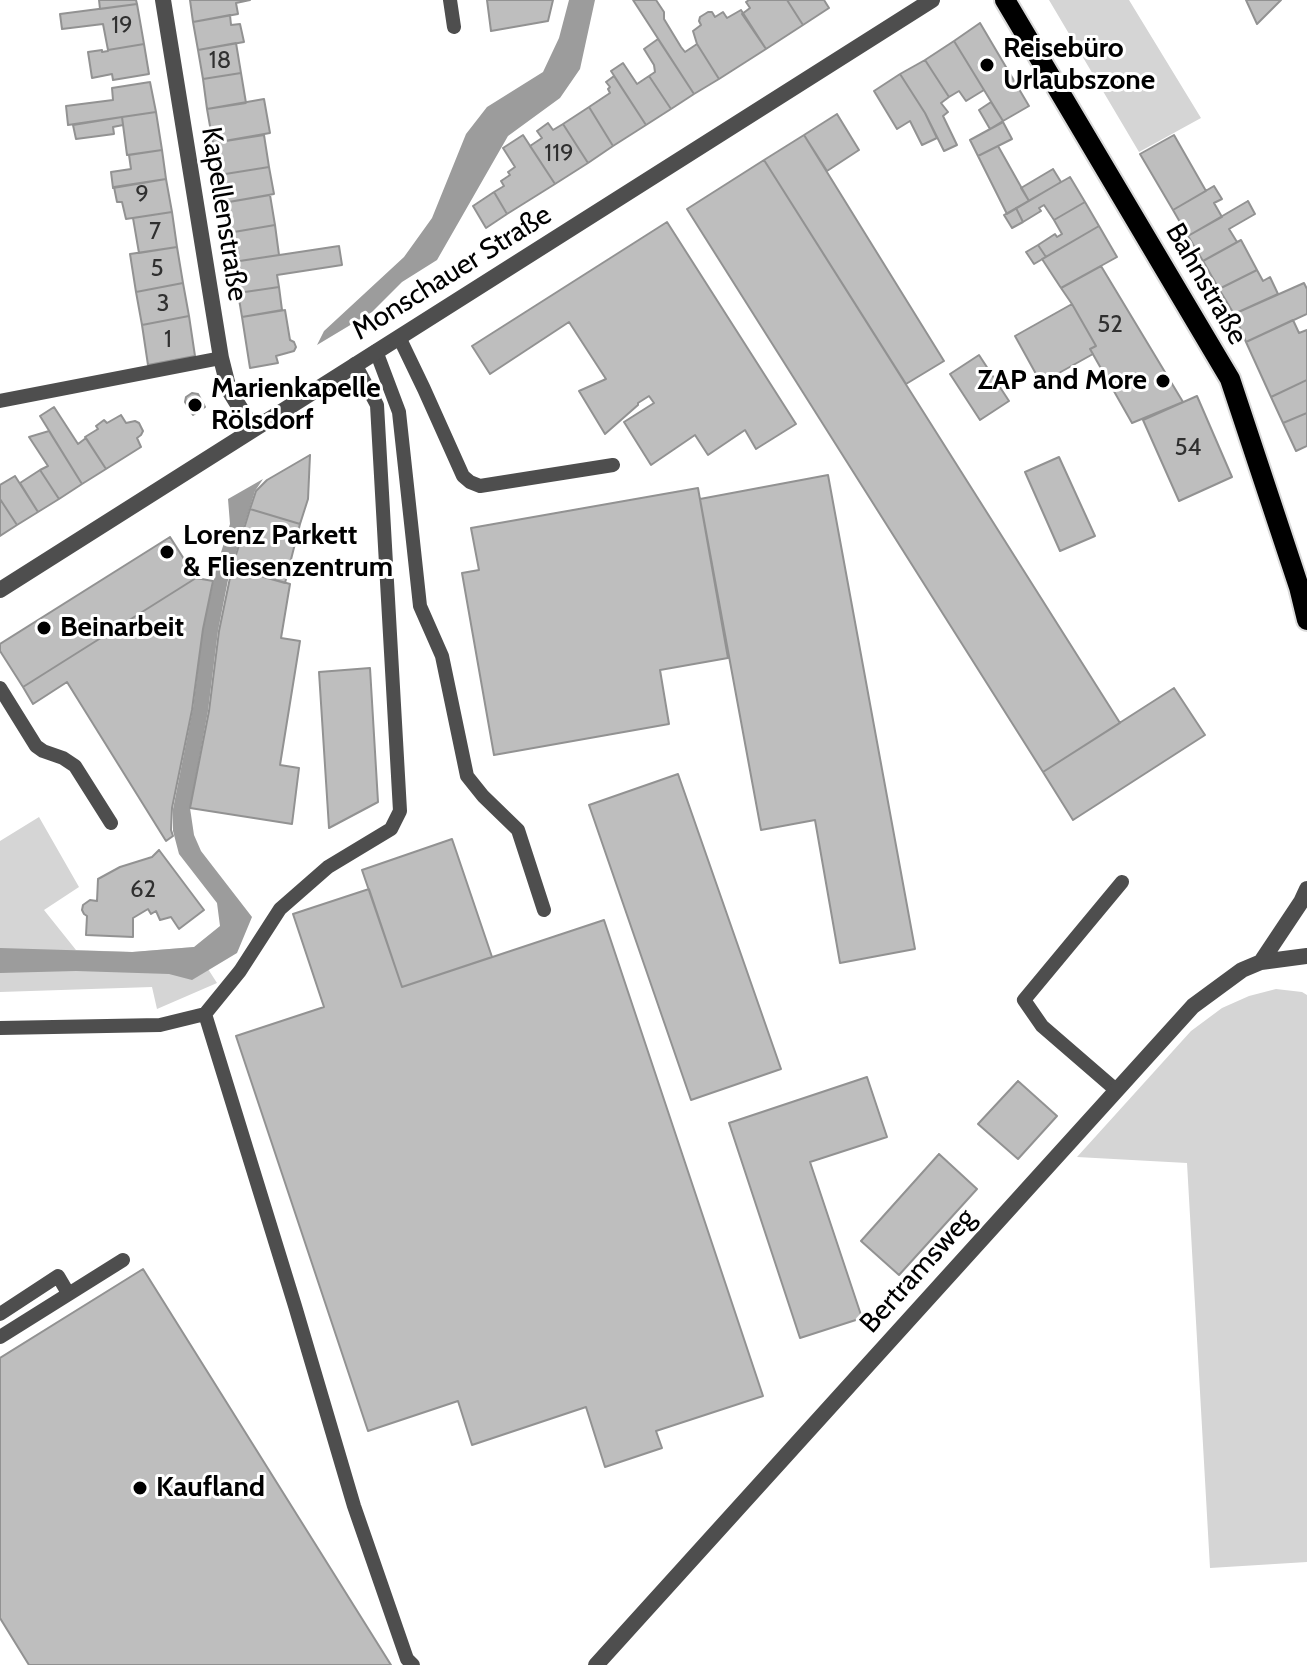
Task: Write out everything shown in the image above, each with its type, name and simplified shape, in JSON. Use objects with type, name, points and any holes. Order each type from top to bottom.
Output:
[{"type":"main road","name":"Bahnstraße","points":[[1005,0],[1230,379],[1299,587],[1307,620]]},
{"type":"street","name":"Kapellenstraße","points":[[163,0],[221,358],[229,390],[253,429]]},
{"type":"street","name":"Monschauer Straße","points":[[0,590],[932,0]]},
{"type":"street","points":[[1261,962],[1307,889]]},
{"type":"street","name":"Bertramsweg","points":[[596,1665],[1193,1006],[1242,970],[1261,962],[1307,956]]},
{"type":"lane","points":[[450,0],[454,27]]},
{"type":"lane","points":[[399,337],[463,476],[470,482],[480,486],[613,465]]},
{"type":"lane","points":[[376,351],[399,412],[420,606],[442,656],[467,776],[518,830],[544,910]]},
{"type":"lane","points":[[0,401],[221,358]]},
{"type":"lane","points":[[0,1028],[160,1025],[205,1014],[240,971],[280,909],[328,867],[391,829],[400,811],[377,405],[355,364]]},
{"type":"lane","points":[[0,688],[36,746],[75,766],[111,823]]},
{"type":"lane","points":[[1116,1090],[1042,1026],[1024,1000],[1122,882]]},
{"type":"lane","points":[[205,1014],[354,1506],[407,1659],[413,1665]]},
{"type":"lane","points":[[0,1337],[123,1260]]},
{"type":"lane","points":[[0,1314],[58,1276],[68,1293]]},
{"type":"shaded area","points":[[569,0],[595,0],[580,69],[560,98],[508,136],[437,260],[402,282],[372,312],[317,345],[324,331],[404,257],[432,218],[466,134],[487,107],[543,72],[559,38]]},
{"type":"shaded area","points":[[1049,0],[1129,0],[1201,118],[1139,152]]},
{"type":"shaded area","points":[[263,479],[255,491],[229,575],[190,808],[194,835],[201,851],[252,917],[237,953],[192,980],[169,974],[76,971],[0,973],[0,948],[132,952],[194,947],[220,926],[217,903],[179,854],[173,831],[173,809],[193,708],[203,629],[230,524],[228,499]]},
{"type":"shaded area","points":[[39,817],[79,887],[44,910],[76,950],[133,952],[194,947],[217,983],[157,1009],[152,987],[0,992],[0,841]]},
{"type":"shaded area","points":[[1276,989],[1307,995],[1307,1562],[1210,1568],[1187,1163],[1077,1157],[1191,1031],[1222,1008]]},
{"type":"building","points":[[99,0],[136,0],[137,4],[100,9]]},
{"type":"building","points":[[190,0],[250,0],[236,3],[238,14],[193,22]]},
{"type":"building","points":[[487,0],[553,0],[548,21],[491,31]]},
{"type":"building","points":[[633,0],[656,0],[681,47],[685,52],[697,44],[719,79],[694,94]]},
{"type":"building","points":[[787,0],[803,25],[766,49],[742,14],[750,8],[746,2]]},
{"type":"building","points":[[787,0],[824,0],[829,8],[803,25]]},
{"type":"building","points":[[1246,0],[1281,0],[1257,24]]},
{"type":"building","points":[[137,4],[144,44],[108,50],[103,24],[62,29],[60,14]]},
{"type":"building","points":[[741,10],[766,49],[719,79],[697,44],[693,31],[701,25],[700,17],[708,12],[715,17],[723,12],[727,18]]},
{"type":"building","points":[[230,15],[231,25],[240,24],[244,42],[198,50],[193,22]]},
{"type":"building","name":"Reisebüro Urlaubszone","points":[[980,23],[1029,106],[1003,121],[954,41]]},
{"type":"building","points":[[658,39],[694,94],[671,109],[649,76],[655,72],[654,65],[644,49]]},
{"type":"building","points":[[954,41],[984,90],[966,101],[959,91],[949,97],[925,60]]},
{"type":"building","points":[[236,43],[241,73],[203,79],[198,50]]},
{"type":"building","points":[[144,44],[149,74],[113,80],[112,74],[92,78],[88,52]]},
{"type":"building","points":[[925,60],[949,97],[941,103],[948,112],[943,116],[957,145],[944,151],[900,74]]},
{"type":"building","points":[[623,63],[637,84],[649,76],[671,109],[646,125],[611,71]]},
{"type":"building","points":[[241,73],[246,103],[207,109],[203,79]]},
{"type":"building","points":[[900,74],[937,138],[922,145],[910,121],[897,129],[874,91]]},
{"type":"building","points":[[614,76],[646,125],[613,146],[589,107],[610,93],[606,82]]},
{"type":"building","points":[[150,82],[156,112],[68,125],[66,106],[113,100],[112,88]]},
{"type":"building","points":[[264,99],[270,133],[213,143],[207,109]]},
{"type":"building","points":[[991,102],[1003,121],[990,129],[979,110]]},
{"type":"building","points":[[589,107],[613,146],[588,163],[563,124]]},
{"type":"building","points":[[156,112],[162,150],[127,155],[122,117]]},
{"type":"building","points":[[837,114],[859,150],[827,171],[804,135]]},
{"type":"building","points":[[122,117],[123,125],[113,127],[114,134],[76,139],[73,125]]},
{"type":"building","points":[[1003,122],[1012,139],[978,156],[970,140]]},
{"type":"building","points":[[548,123],[553,130],[563,124],[588,163],[555,184],[530,146],[542,138],[537,131]]},
{"type":"building","points":[[264,135],[269,167],[219,175],[213,143]]},
{"type":"building","points":[[523,135],[555,184],[507,214],[494,192],[504,186],[501,181],[515,167],[503,148]]},
{"type":"building","points":[[804,135],[944,361],[906,384],[764,160]]},
{"type":"building","points":[[1174,135],[1206,191],[1173,210],[1140,154]]},
{"type":"building","points":[[998,146],[1029,201],[1007,214],[978,156]]},
{"type":"building","points":[[162,150],[166,179],[113,188],[111,172],[131,169],[129,155]]},
{"type":"building","points":[[764,160],[1120,723],[1043,772],[687,209]]},
{"type":"building","points":[[269,167],[274,194],[223,203],[219,175]]},
{"type":"building","points":[[1053,169],[1061,182],[1029,201],[1021,188]]},
{"type":"building","points":[[1070,177],[1085,202],[1054,220],[1044,205],[1039,208],[1041,211],[1023,222],[1016,208]]},
{"type":"building","points":[[166,179],[172,212],[126,219],[122,202],[117,202],[114,187]]},
{"type":"building","points":[[1214,186],[1222,199],[1214,203],[1222,217],[1188,236],[1173,210]]},
{"type":"building","points":[[494,192],[507,214],[486,228],[473,206]]},
{"type":"building","points":[[270,195],[275,225],[228,233],[223,203]]},
{"type":"building","points":[[1248,201],[1255,214],[1229,229],[1237,242],[1203,261],[1188,236]]},
{"type":"building","points":[[1085,202],[1099,226],[1046,257],[1038,245],[1055,234],[1057,237],[1062,234],[1054,220]]},
{"type":"building","points":[[1016,208],[1023,222],[1012,228],[1004,215]]},
{"type":"building","points":[[172,212],[177,247],[139,253],[133,218]]},
{"type":"building","points":[[667,222],[796,424],[756,449],[745,430],[708,455],[695,435],[651,465],[624,422],[654,403],[649,396],[605,434],[579,391],[606,379],[569,322],[490,374],[472,346]]},
{"type":"building","points":[[275,225],[279,255],[233,262],[228,233]]},
{"type":"building","points":[[1099,226],[1117,257],[1061,288],[1042,259]]},
{"type":"building","points":[[1241,240],[1257,270],[1219,289],[1203,261]]},
{"type":"building","points":[[1038,245],[1046,257],[1034,264],[1026,252]]},
{"type":"building","points":[[339,246],[342,265],[277,275],[279,287],[238,293],[233,262]]},
{"type":"building","points":[[177,247],[183,283],[136,292],[130,254]]},
{"type":"building","points":[[1101,266],[1183,402],[1132,423],[1090,349],[1096,346],[1061,288]]},
{"type":"building","points":[[1257,270],[1263,281],[1270,277],[1278,294],[1234,314],[1219,289]]},
{"type":"building","points":[[183,283],[189,316],[142,325],[136,292]]},
{"type":"building","points":[[1304,283],[1307,289],[1307,314],[1246,342],[1234,314]]},
{"type":"building","points":[[279,287],[282,310],[242,317],[238,293]]},
{"type":"building","points":[[1072,304],[1096,346],[1090,349],[1093,354],[1041,383],[1015,336]]},
{"type":"building","points":[[285,310],[290,340],[296,347],[294,351],[276,356],[278,363],[250,368],[242,317]]},
{"type":"building","points":[[189,316],[195,356],[148,365],[142,325]]},
{"type":"building","points":[[1293,320],[1299,333],[1307,330],[1307,380],[1271,397],[1246,342]]},
{"type":"building","points":[[979,355],[1009,401],[980,420],[950,374]]},
{"type":"building","points":[[1307,380],[1307,413],[1283,423],[1271,397]]},
{"type":"building","name":"Marienkapelle Rölsdorf","points":[[192,393],[198,394],[205,407],[193,415],[185,402]]},
{"type":"building","points":[[1197,396],[1232,477],[1179,501],[1143,420]]},
{"type":"building","points":[[54,407],[78,444],[86,438],[106,469],[82,484],[40,416]]},
{"type":"building","points":[[1307,413],[1307,446],[1296,451],[1283,423]]},
{"type":"building","points":[[121,415],[126,423],[139,423],[143,431],[137,438],[141,447],[106,469],[85,437],[98,429],[96,426],[104,420],[107,423]]},
{"type":"building","points":[[49,431],[82,484],[59,499],[40,470],[48,466],[29,437]]},
{"type":"building","points":[[310,455],[308,499],[300,524],[250,509],[256,491],[267,480]]},
{"type":"building","points":[[1059,457],[1095,536],[1060,551],[1025,472]]},
{"type":"building","points":[[40,470],[59,499],[38,512],[20,483]]},
{"type":"building","points":[[828,475],[915,949],[840,963],[815,820],[761,830],[700,499]]},
{"type":"building","points":[[15,476],[38,512],[17,525],[0,499],[0,485]]},
{"type":"building","points":[[698,488],[728,658],[660,670],[669,724],[494,755],[462,573],[479,570],[471,528]]},
{"type":"building","points":[[0,499],[17,525],[0,536]]},
{"type":"building","points":[[250,509],[300,524],[285,583],[232,568]]},
{"type":"building","points":[[170,537],[196,578],[23,687],[0,651],[0,644]]},
{"type":"building","points":[[232,568],[290,584],[281,638],[300,641],[280,765],[299,768],[292,824],[190,808]]},
{"type":"building","points":[[196,578],[213,581],[172,808],[173,836],[166,841],[67,682],[33,704],[23,687]]},
{"type":"building","points":[[370,668],[378,802],[329,828],[319,672]]},
{"type":"building","points":[[1174,688],[1205,735],[1073,820],[1043,772]]},
{"type":"building","points":[[678,774],[781,1069],[691,1100],[589,805]]},
{"type":"building","points":[[452,839],[492,957],[402,987],[362,870]]},
{"type":"building","points":[[159,850],[204,910],[179,929],[171,917],[160,920],[156,911],[151,914],[148,909],[133,918],[133,937],[86,935],[87,916],[82,910],[83,905],[90,900],[97,901],[98,879],[120,867],[152,857]]},
{"type":"building","points":[[369,889],[402,987],[604,920],[763,1396],[656,1431],[662,1448],[605,1467],[586,1407],[472,1445],[458,1401],[368,1431],[236,1036],[324,1007],[293,914]]},
{"type":"building","points":[[867,1077],[887,1137],[810,1162],[862,1318],[800,1338],[729,1123]]},
{"type":"building","points":[[1018,1081],[1057,1116],[1018,1159],[978,1124]]},
{"type":"building","points":[[939,1154],[977,1189],[899,1275],[861,1241]]},
{"type":"building","name":"Kaufland","points":[[143,1269],[391,1665],[29,1665],[0,1618],[0,1358]]},
{"type":"place","name":"Reisebüro Urlaubszone","points":[[987,65]]},
{"type":"place","name":"ZAP and More","points":[[1163,381]]},
{"type":"place","name":"Marienkapelle Rölsdorf","points":[[195,405]]},
{"type":"place","name":"Lorenz Parkett & Fliesenzentrum","points":[[167,552]]},
{"type":"place","name":"Beinarbeit","points":[[44,628]]},
{"type":"place","name":"Kaufland","points":[[140,1488]]}]
